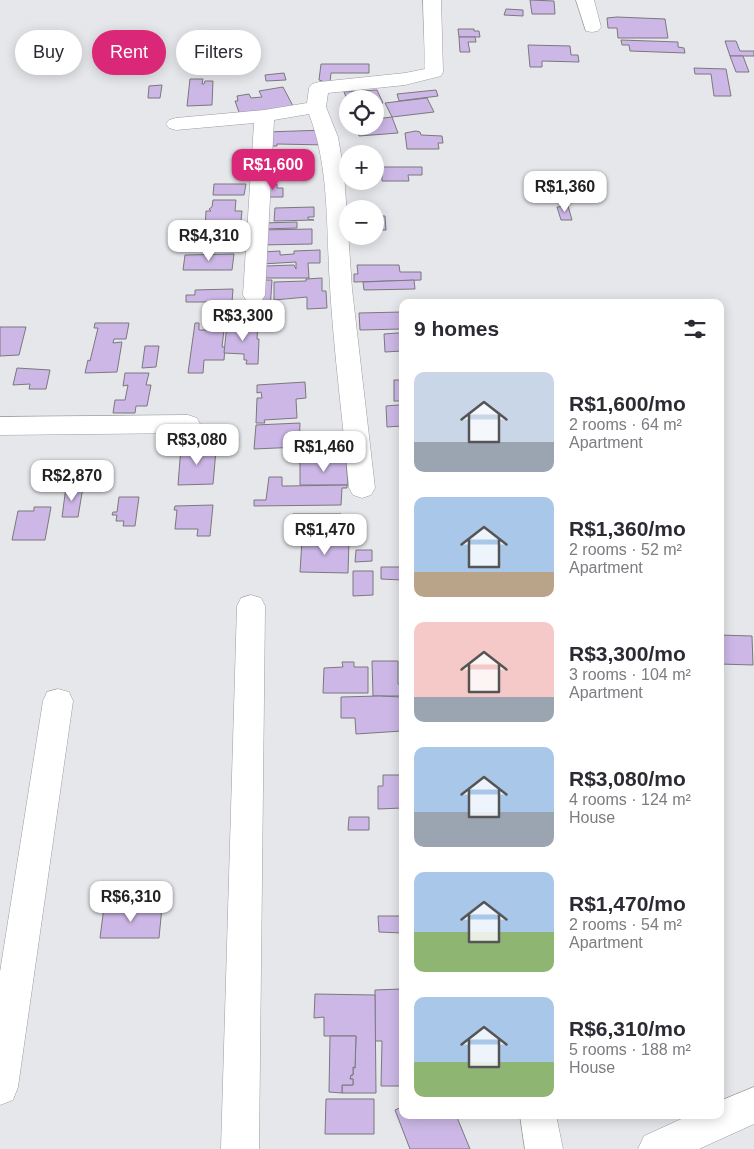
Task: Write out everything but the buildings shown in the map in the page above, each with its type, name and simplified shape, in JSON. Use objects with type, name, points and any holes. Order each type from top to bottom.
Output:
[{"type":"street","points":[[362,488],[341,289],[334,173],[328,137],[316,107],[319,88],[406,79],[434,72],[432,0]]},
{"type":"street","points":[[585,0],[592,27]]},
{"type":"street","points":[[176,124],[264,116],[316,107]]},
{"type":"street","points":[[254,295],[264,116]]},
{"type":"street","points":[[0,426],[188,424]]},
{"type":"street","points":[[240,1149],[252,606]]},
{"type":"street","points":[[0,1087],[58,701]]},
{"type":"street","points":[[724,1119],[754,1105]]},
{"type":"street","points":[[539,1119],[544,1149]]},
{"type":"street","points":[[657,1149],[723,1119]]}]
